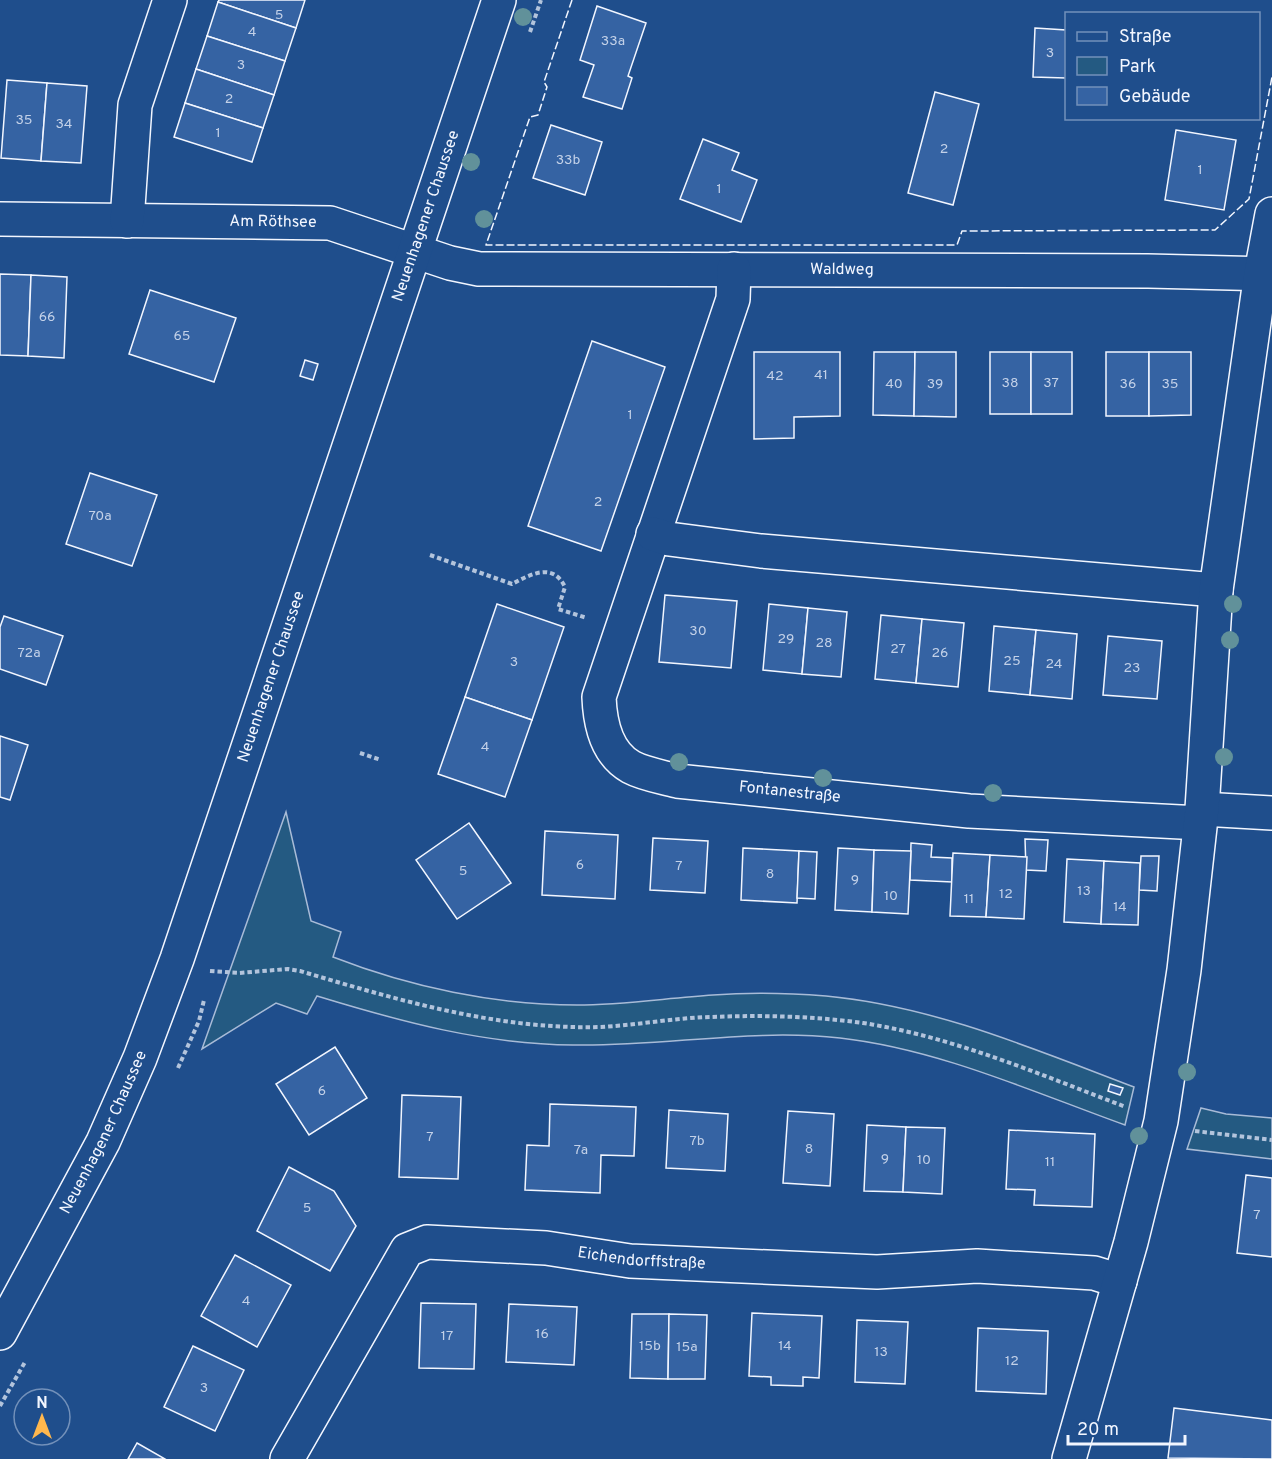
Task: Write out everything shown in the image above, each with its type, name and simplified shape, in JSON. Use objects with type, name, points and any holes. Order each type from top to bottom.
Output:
[{"type":"street","points":[[127,221],[135,105],[170,0]]},
{"type":"street","name":"Neuenhagener Chaussee","points":[[0,1333],[103,1142],[140,1058],[181,948],[499,0]]},
{"type":"street","points":[[1070,1459],[1120,1281],[1161,1121],[1184,970],[1201,816],[1216,590],[1266,273],[1272,214]]},
{"type":"street","name":"Am Röthsee","points":[[0,219],[330,223],[415,252]]},
{"type":"street","name":"Waldweg","points":[[415,252],[479,269],[1266,273]]},
{"type":"street","name":"Fontanestraße","points":[[734,269],[733,298],[599,697],[600,724],[611,747],[630,767],[677,781],[946,809],[1201,816],[1272,813]]},
{"type":"street","points":[[653,534],[669,539],[761,550],[1216,590]]},
{"type":"street","name":"Eichendorffstraße","points":[[287,1459],[407,1250],[427,1242],[546,1248],[630,1261],[877,1272],[977,1266],[1094,1273],[1120,1281]]},
{"type":"path","points":[[430,555],[513,584],[533,573],[541,571],[553,573],[561,578],[565,587],[558,609],[594,621]]},
{"type":"path","points":[[360,753],[381,760]]},
{"type":"path","points":[[209,971],[239,973],[294,970],[481,1019],[534,1024],[601,1027],[710,1017],[793,1017],[863,1023],[913,1034],[1002,1060],[1184,1129],[1272,1140]]},
{"type":"green space","points":[[286,812],[311,921],[341,932],[333,957],[362,968],[453,992],[515,1002],[594,1005],[696,996],[770,993],[826,996],[905,1009],[983,1031],[1134,1087],[1125,1125],[949,1062],[877,1044],[840,1038],[773,1035],[607,1045],[540,1044],[443,1030],[317,996],[307,1014],[276,1003],[202,1049]]},
{"type":"green space","points":[[1201,1108],[1226,1114],[1272,1118],[1272,1159],[1187,1149]]},
{"type":"building","points":[[219,0],[305,0],[296,28],[218,2]]},
{"type":"building","points":[[218,2],[296,28],[285,61],[207,36]]},
{"type":"building","points":[[597,6],[646,23],[628,76],[632,78],[622,109],[583,97],[594,65],[580,60]]},
{"type":"building","points":[[1035,28],[1065,30],[1065,78],[1033,77]]},
{"type":"building","points":[[207,36],[285,61],[274,95],[196,69]]},
{"type":"building","points":[[196,69],[274,95],[263,128],[185,103]]},
{"type":"building","points":[[7,80],[47,83],[41,161],[1,158]]},
{"type":"building","points":[[47,83],[87,86],[81,163],[41,161]]},
{"type":"building","points":[[935,92],[979,104],[953,205],[908,193]]},
{"type":"building","points":[[185,103],[263,128],[252,162],[174,137]]},
{"type":"building","points":[[551,125],[602,142],[585,195],[533,178]]},
{"type":"building","points":[[1176,130],[1236,140],[1224,210],[1165,200]]},
{"type":"building","points":[[703,139],[739,153],[732,170],[757,180],[741,222],[680,199]]},
{"type":"building","points":[[0,274],[31,275],[28,356],[0,355]]},
{"type":"building","points":[[31,275],[67,277],[64,358],[28,356]]},
{"type":"building","points":[[150,290],[236,318],[214,382],[129,354]]},
{"type":"building","points":[[592,341],[665,367],[601,551],[528,526]]},
{"type":"building","points":[[754,352],[840,352],[840,416],[794,417],[794,438],[754,439]]},
{"type":"building","points":[[874,352],[915,352],[914,416],[873,415]]},
{"type":"building","points":[[915,352],[956,352],[956,417],[914,416]]},
{"type":"building","points":[[990,352],[1031,352],[1031,414],[990,414]]},
{"type":"building","points":[[1031,352],[1072,352],[1072,414],[1031,414]]},
{"type":"building","points":[[1106,352],[1149,352],[1149,416],[1106,416]]},
{"type":"building","points":[[1149,352],[1191,352],[1191,415],[1149,416]]},
{"type":"building","points":[[305,360],[318,364],[313,380],[300,376]]},
{"type":"building","points":[[90,473],[157,495],[132,566],[66,544]]},
{"type":"building","points":[[665,595],[737,601],[731,668],[659,662]]},
{"type":"building","points":[[497,604],[564,627],[532,720],[465,697]]},
{"type":"building","points":[[769,604],[808,608],[802,674],[763,670]]},
{"type":"building","points":[[808,608],[847,612],[841,677],[802,674]]},
{"type":"building","points":[[881,615],[922,619],[916,683],[875,679]]},
{"type":"building","points":[[4,616],[63,636],[46,685],[0,669],[0,627]]},
{"type":"building","points":[[922,619],[964,623],[958,687],[916,683]]},
{"type":"building","points":[[994,626],[1036,630],[1030,695],[989,691]]},
{"type":"building","points":[[1036,630],[1077,634],[1072,699],[1030,695]]},
{"type":"building","points":[[1108,636],[1162,641],[1157,699],[1103,695]]},
{"type":"building","points":[[465,697],[532,720],[505,797],[438,774]]},
{"type":"building","points":[[0,736],[28,745],[10,800],[0,797]]},
{"type":"building","points":[[469,823],[511,883],[457,919],[416,860]]},
{"type":"building","points":[[545,831],[618,835],[615,899],[542,895]]},
{"type":"building","points":[[653,838],[708,841],[705,893],[650,890]]},
{"type":"building","points":[[1025,839],[1048,840],[1046,871],[1026,870]]},
{"type":"building","points":[[911,843],[932,845],[931,857],[952,858],[952,882],[910,880]]},
{"type":"building","points":[[743,848],[799,851],[797,903],[741,900]]},
{"type":"building","points":[[838,848],[874,850],[872,912],[835,910]]},
{"type":"building","points":[[874,850],[911,851],[908,914],[872,912]]},
{"type":"building","points":[[799,851],[817,852],[815,899],[797,898]]},
{"type":"building","points":[[953,853],[990,855],[986,917],[950,916]]},
{"type":"building","points":[[990,855],[1027,857],[1024,919],[986,917]]},
{"type":"building","points":[[1141,856],[1159,856],[1157,891],[1139,890]]},
{"type":"building","points":[[1067,859],[1104,861],[1101,924],[1064,922]]},
{"type":"building","points":[[1104,861],[1140,863],[1138,925],[1101,924]]},
{"type":"building","points":[[335,1047],[367,1098],[309,1135],[276,1084]]},
{"type":"building","points":[[1110,1084],[1123,1088],[1120,1095],[1108,1091]]},
{"type":"building","points":[[402,1095],[461,1097],[458,1179],[399,1177]]},
{"type":"building","points":[[550,1104],[636,1107],[634,1156],[601,1155],[600,1193],[525,1190],[527,1145],[549,1146]]},
{"type":"building","points":[[669,1110],[728,1114],[725,1171],[666,1168]]},
{"type":"building","points":[[788,1111],[834,1114],[830,1186],[783,1183]]},
{"type":"building","points":[[867,1125],[906,1127],[903,1192],[864,1191]]},
{"type":"building","points":[[906,1127],[945,1128],[942,1194],[903,1192]]},
{"type":"building","points":[[1009,1130],[1095,1134],[1092,1207],[1034,1205],[1035,1190],[1006,1189]]},
{"type":"building","points":[[289,1167],[334,1191],[356,1226],[330,1271],[257,1231]]},
{"type":"building","points":[[1246,1175],[1272,1178],[1272,1257],[1237,1253]]},
{"type":"building","points":[[235,1255],[291,1285],[257,1347],[201,1316]]},
{"type":"building","points":[[421,1303],[476,1304],[474,1369],[419,1368]]},
{"type":"building","points":[[509,1304],[577,1307],[574,1365],[506,1362]]},
{"type":"building","points":[[752,1313],[822,1316],[819,1378],[803,1377],[803,1386],[771,1385],[771,1377],[749,1376]]},
{"type":"building","points":[[632,1314],[669,1314],[668,1379],[630,1378]]},
{"type":"building","points":[[669,1314],[707,1315],[705,1379],[668,1379]]},
{"type":"building","points":[[857,1320],[908,1322],[905,1384],[855,1382]]},
{"type":"building","points":[[978,1328],[1048,1331],[1046,1394],[976,1391]]},
{"type":"building","points":[[193,1346],[244,1370],[215,1431],[164,1407]]},
{"type":"building","points":[[1174,1408],[1272,1420],[1272,1459],[1168,1458]]},
{"type":"building","points":[[137,1443],[165,1459],[128,1459]]},
{"type":"fence","points":[[572,0],[544,82],[547,87],[538,115],[530,117],[486,245],[957,245],[962,231],[1215,230],[1249,199],[1272,77]]}]
